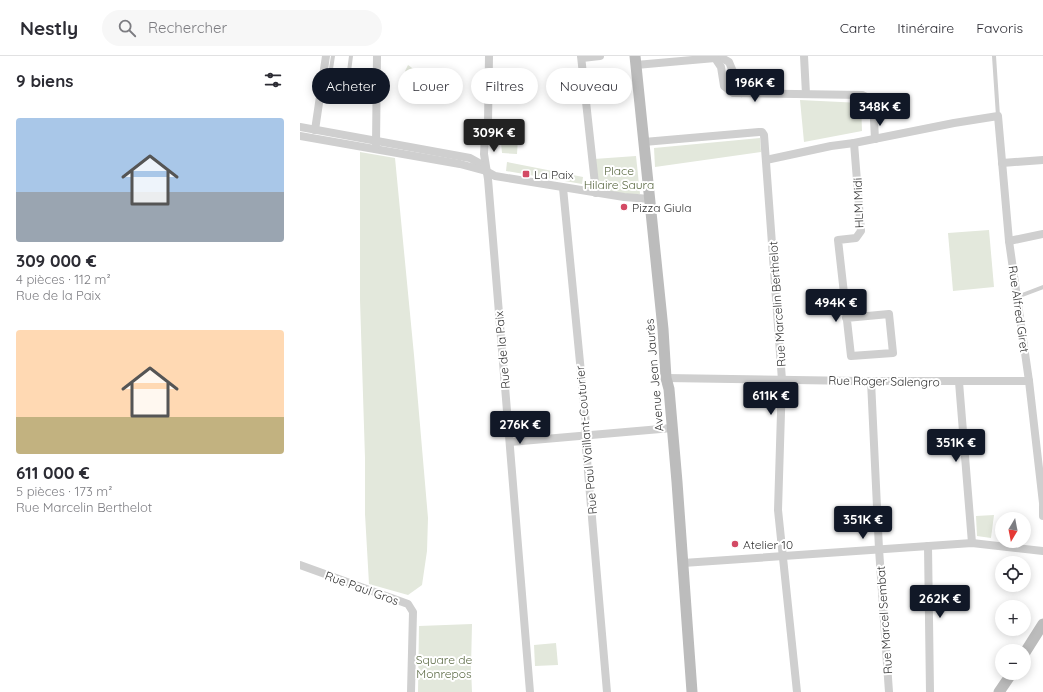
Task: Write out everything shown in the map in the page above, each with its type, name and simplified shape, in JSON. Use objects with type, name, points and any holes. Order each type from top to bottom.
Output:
[{"type":"street","points":[[315,130],[326,56]]},
{"type":"street","points":[[376,145],[377,56]]},
{"type":"street","name":"Rue de la Paix","points":[[489,56],[488,123],[485,135],[484,150],[510,442],[530,692]]},
{"type":"street","points":[[596,193],[582,57],[600,56]]},
{"type":"street","points":[[804,56],[806,94]]},
{"type":"street","points":[[715,58],[720,67],[724,86],[734,93],[862,95],[873,100],[875,139]]},
{"type":"street","points":[[635,60],[722,58],[728,62],[742,93]]},
{"type":"street","name":"Avenue Jean Jaurès","points":[[635,60],[663,329],[666,378],[669,388],[692,692]]},
{"type":"street","points":[[766,160],[831,146],[998,116]]},
{"type":"street","name":"Rue Alfred Giret","points":[[998,116],[1009,241],[1029,381],[1043,504],[1043,516]]},
{"type":"street","points":[[300,127],[376,145]]},
{"type":"street","name":"Rue Marcelin Berthelot","points":[[644,142],[762,132],[764,134],[782,380],[778,510],[797,692]]},
{"type":"street","points":[[300,136],[470,158],[479,163],[486,172],[495,176],[624,198],[650,199]]},
{"type":"street","name":"HLM Midi","points":[[846,318],[889,314],[893,352],[851,356],[846,318],[838,240],[856,238],[861,231],[854,143]]},
{"type":"street","points":[[1002,163],[1043,160]]},
{"type":"street","name":"Rue Paul Vaillant-Couturier","points":[[563,188],[586,424],[585,436],[608,692]]},
{"type":"street","points":[[1009,241],[1043,234]]},
{"type":"street","name":"Rue Roger Salengro","points":[[666,378],[959,382],[1029,381]]},
{"type":"street","name":"Rue Marcel Sembat","points":[[871,381],[879,549],[889,692]]},
{"type":"street","points":[[959,382],[972,543]]},
{"type":"street","points":[[510,442],[672,428]]},
{"type":"street","points":[[683,563],[972,543],[1043,551]]},
{"type":"street","points":[[928,546],[930,692]]},
{"type":"street","name":"Rue Paul Gros","points":[[300,566],[408,604],[413,612],[411,692]]},
{"type":"street","points":[[1030,644],[1043,624]]},
{"type":"street","points":[[999,692],[1007,680]]},
{"type":"lane","points":[[333,56],[326,101],[345,102],[352,56]]},
{"type":"lane","points":[[994,56],[998,116]]},
{"type":"lane","points":[[1017,297],[1043,287]]},
{"type":"green space","points":[[800,100],[861,103],[862,131],[804,142]]},
{"type":"green space","points":[[497,138],[518,138],[517,154],[502,153],[501,143]]},
{"type":"green space","points":[[760,138],[761,152],[655,167],[654,148]]},
{"type":"green space","points":[[360,152],[395,158],[428,518],[427,551],[422,585],[408,595],[369,584],[365,514],[365,458],[360,300]]},
{"type":"green space","name":"Place Hilaire Saura","points":[[636,156],[640,194],[619,196],[598,192],[594,159]]},
{"type":"green space","points":[[507,162],[583,177],[582,184],[506,171]]},
{"type":"green space","points":[[989,230],[994,287],[953,291],[948,233]]},
{"type":"green space","points":[[994,515],[991,538],[977,536],[976,516]]},
{"type":"green space","name":"Square de Monrepos","points":[[472,624],[472,692],[418,692],[419,626]]},
{"type":"green space","points":[[556,643],[558,665],[535,666],[534,645]]},
{"type":"place","name":"La Paix","points":[[526,174]]},
{"type":"place","name":"Pizza Giula","points":[[624,207]]},
{"type":"place","name":"Atelier 10","points":[[735,544]]}]
